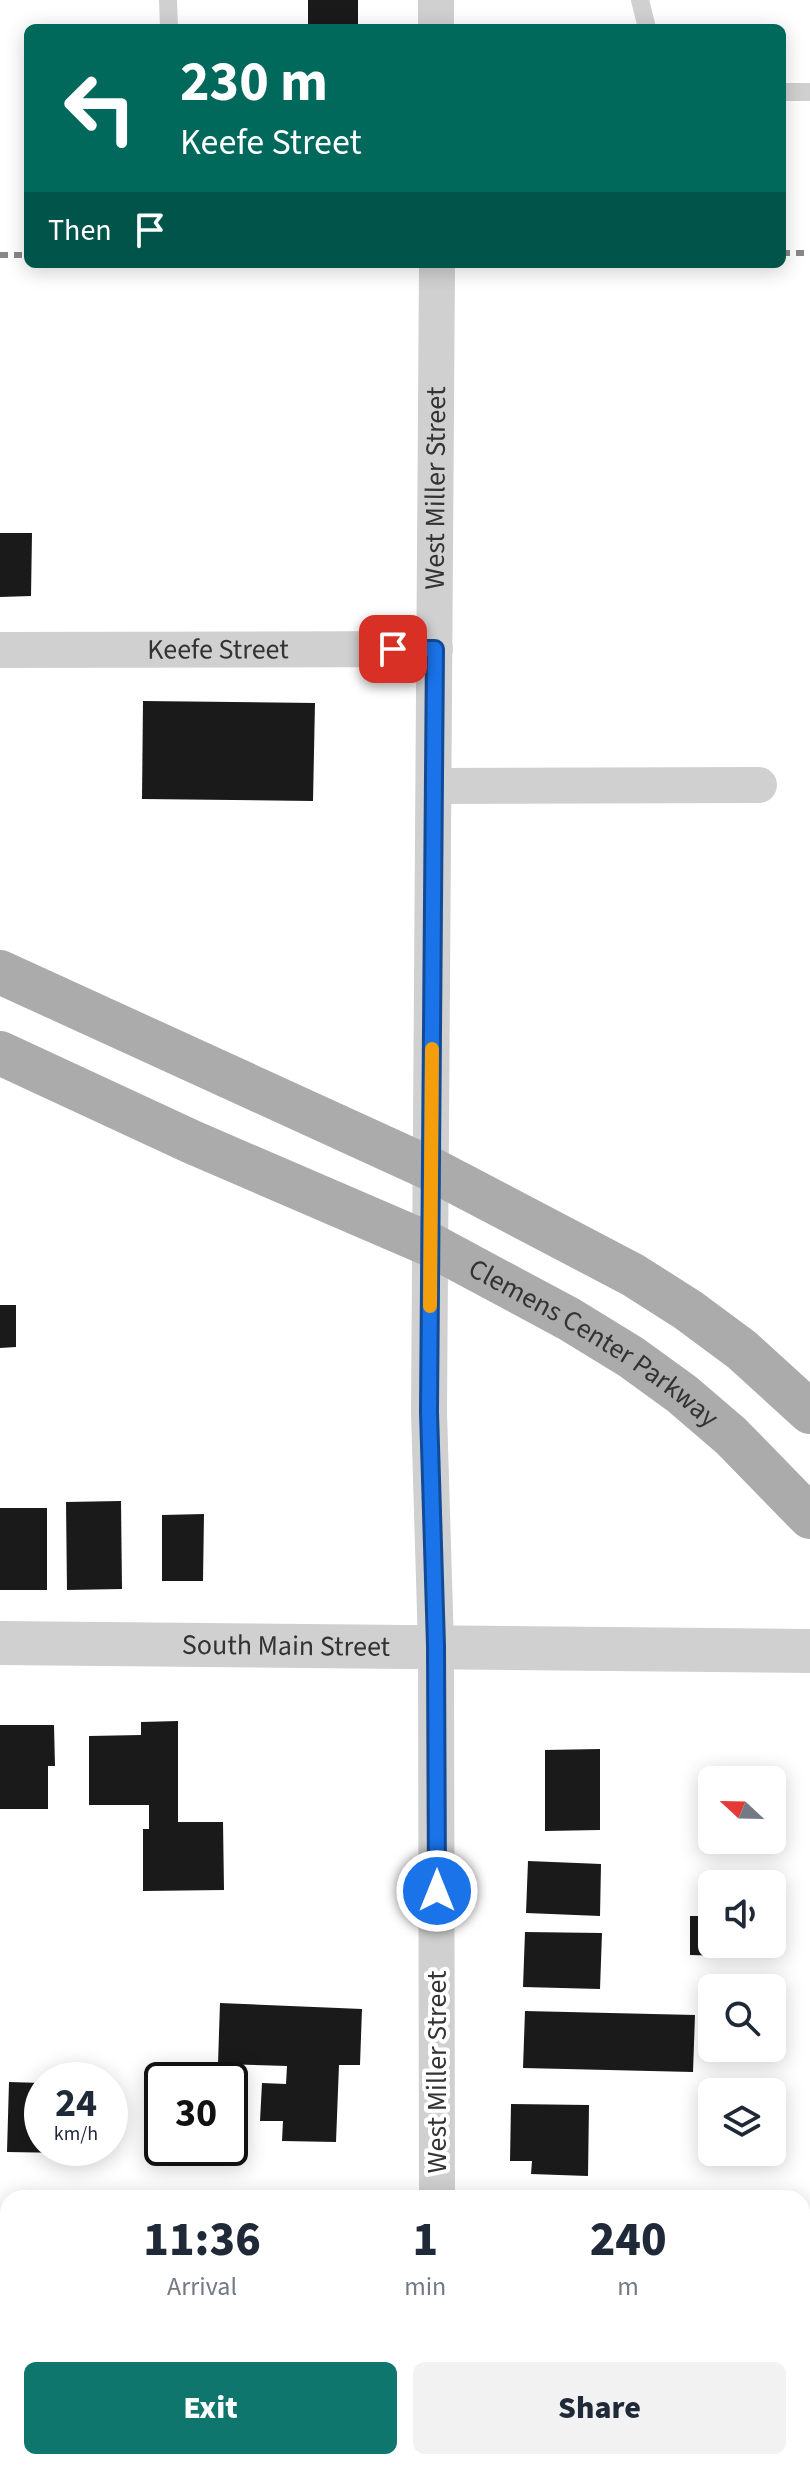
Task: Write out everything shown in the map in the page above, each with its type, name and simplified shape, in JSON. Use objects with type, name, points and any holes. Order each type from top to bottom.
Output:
[{"type":"main road","points":[[0,972],[431,1169],[633,1275],[742,1350],[810,1412]]},
{"type":"main road","name":"Clemens Center Parkway","points":[[0,1053],[192,1142],[431,1245],[569,1319],[631,1357],[682,1394],[731,1436],[810,1517]]},
{"type":"street","points":[[436,0],[436,24]]},
{"type":"street","name":"West Miller Street","points":[[437,268],[429,1412],[436,1646],[437,2190]]},
{"type":"street","name":"Keefe Street","points":[[0,650],[435,649]]},
{"type":"street","points":[[435,786],[759,785]]},
{"type":"street","name":"South Main Street","points":[[0,1643],[810,1651]]},
{"type":"lane","points":[[168,0],[169,24]]},
{"type":"lane","points":[[640,0],[646,24]]},
{"type":"lane","points":[[786,92],[810,92]]},
{"type":"building","points":[[308,0],[358,0],[358,24],[308,24]]},
{"type":"building","points":[[0,533],[32,533],[31,596],[0,597]]},
{"type":"building","points":[[143,701],[315,703],[313,801],[142,799]]},
{"type":"building","points":[[0,1305],[16,1305],[16,1347],[0,1348]]},
{"type":"building","points":[[121,1501],[122,1589],[67,1590],[66,1502]]},
{"type":"building","points":[[0,1508],[47,1508],[47,1590],[0,1590]]},
{"type":"building","points":[[204,1514],[203,1581],[162,1581],[162,1515]]},
{"type":"building","points":[[178,1721],[178,1822],[223,1822],[224,1890],[143,1891],[143,1829],[149,1829],[149,1805],[89,1805],[89,1736],[141,1735],[141,1722]]},
{"type":"building","points":[[0,1725],[54,1725],[55,1766],[48,1766],[48,1809],[0,1809]]},
{"type":"building","points":[[600,1749],[600,1830],[545,1831],[545,1750]]},
{"type":"building","points":[[528,1861],[601,1864],[600,1916],[526,1913]]},
{"type":"building","points":[[690,1916],[698,1916],[698,1955],[690,1955]]},
{"type":"building","points":[[525,1932],[602,1933],[600,1989],[523,1987]]},
{"type":"building","points":[[220,2003],[362,2009],[360,2065],[339,2065],[336,2142],[282,2141],[283,2121],[260,2121],[262,2083],[286,2084],[287,2066],[218,2062]]},
{"type":"building","points":[[525,2011],[695,2015],[693,2072],[523,2068]]},
{"type":"building","points":[[9,2082],[24,2082],[24,2152],[7,2152]]},
{"type":"building","points":[[511,2104],[589,2105],[588,2176],[531,2174],[532,2161],[510,2161]]},
{"type":"railway","points":[[786,253],[810,253]]},
{"type":"railway","points":[[0,255],[24,255]]},
{"type":"slow traffic","points":[[430,1306],[432,1049]]},
{"type":"route","points":[[393,649],[435,649],[429,1412],[436,1646],[437,1891]]}]
